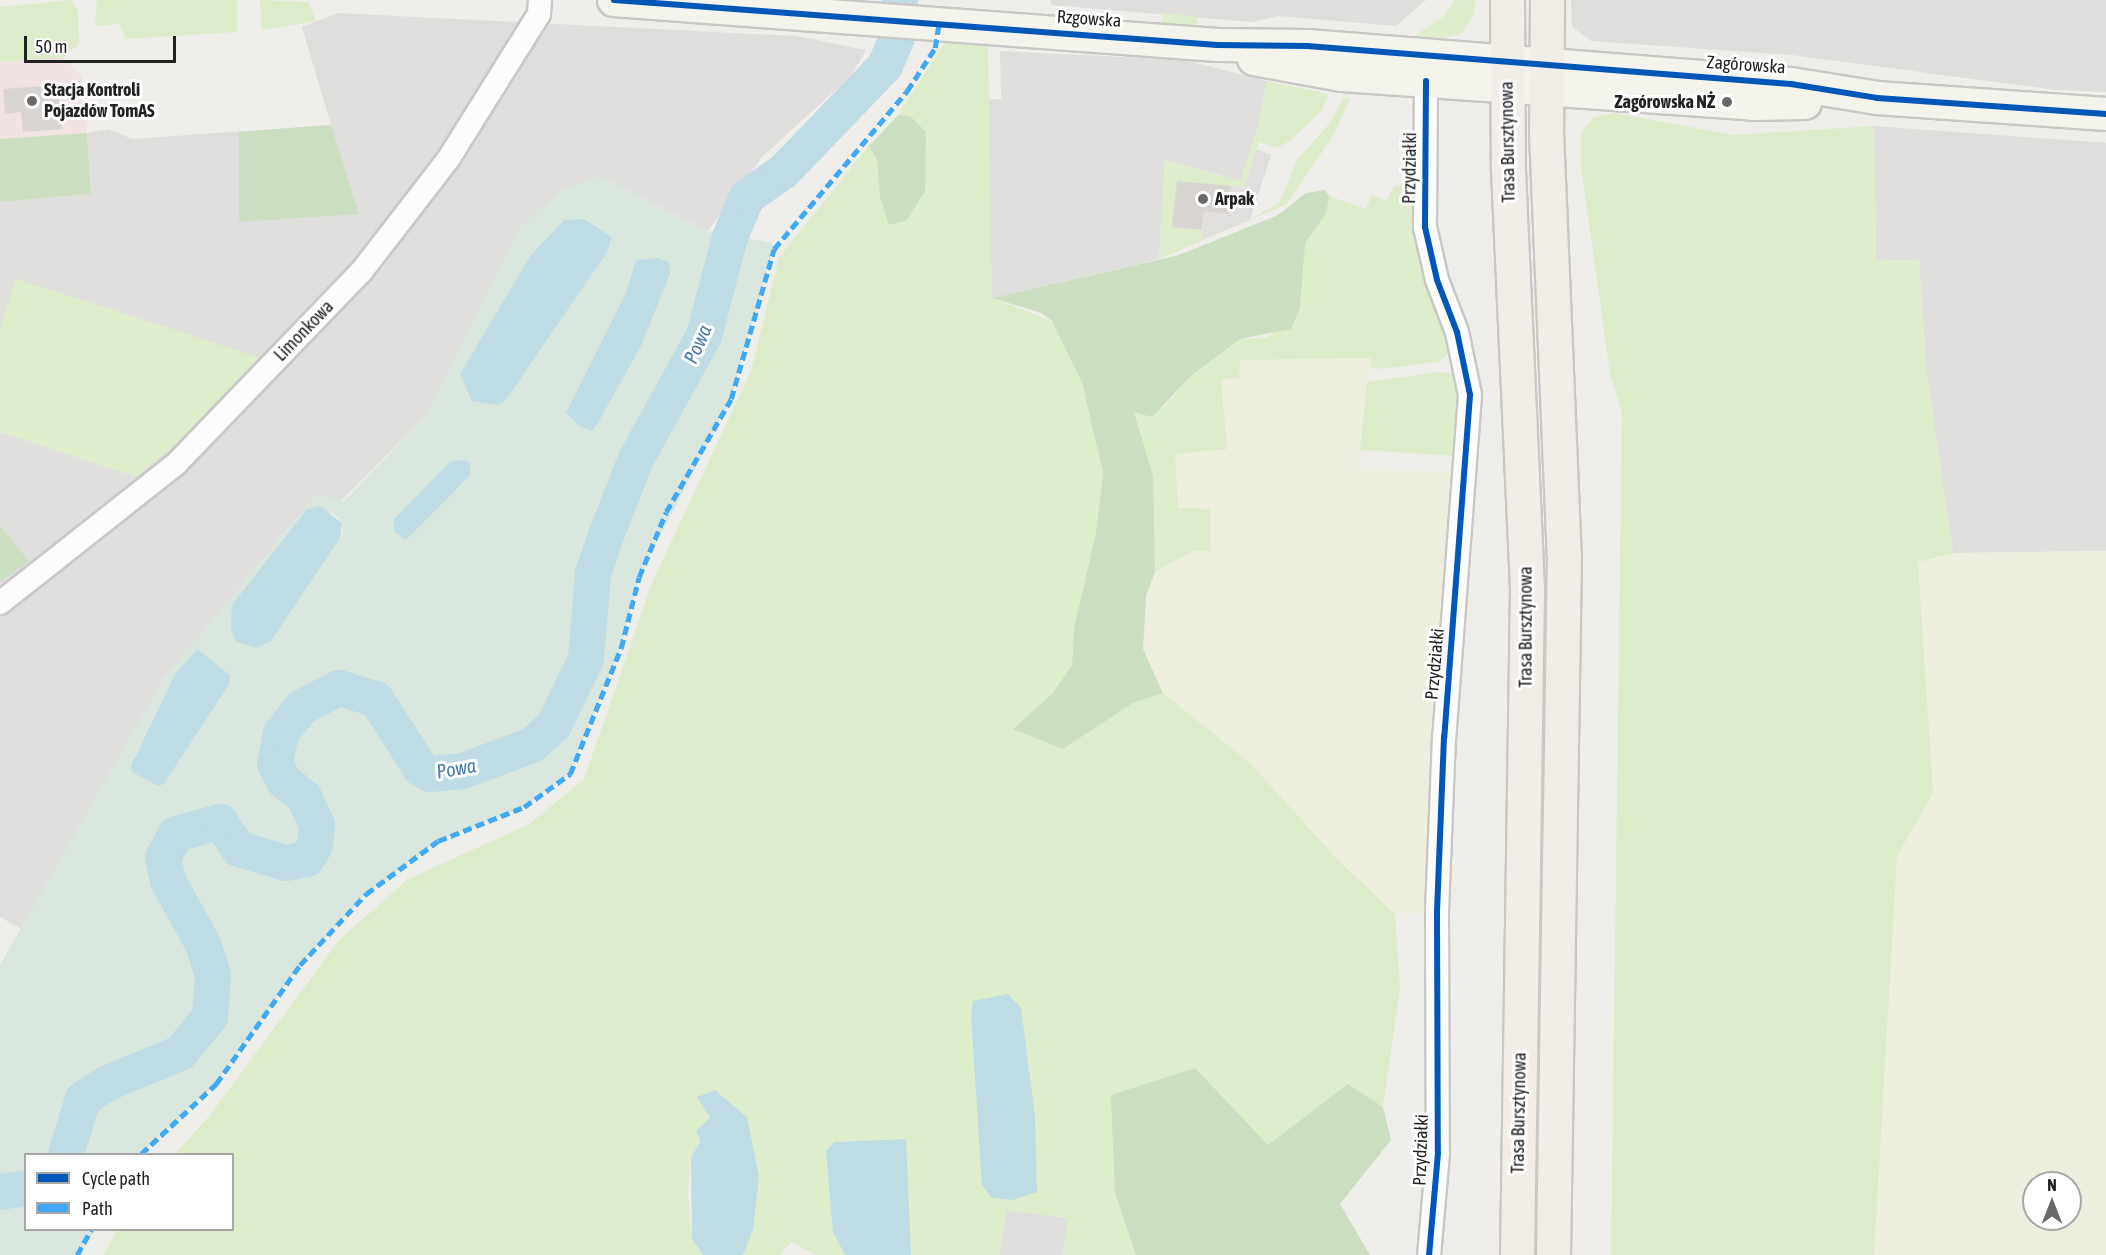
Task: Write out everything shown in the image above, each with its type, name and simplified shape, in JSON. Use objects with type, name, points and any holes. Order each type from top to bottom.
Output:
[{"type":"main road","name":"Trasa Bursztynowa","points":[[1507,0],[1507,74],[1527,590],[1517,1255]]},
{"type":"main road","name":"Trasa Bursztynowa","points":[[1547,0],[1546,77],[1564,554],[1553,1255]]},
{"type":"street","name":"Limonkowa","points":[[0,603],[176,464],[361,272],[449,158],[539,14],[540,0]]},
{"type":"street","name":"Rzgowska","points":[[614,0],[1216,45],[1286,66],[1380,65]]},
{"type":"street","name":"Zagórowska","points":[[1380,65],[1426,81],[1507,74]]},
{"type":"street","name":"Zagórowska","points":[[1380,65],[1546,77],[1753,104],[1877,98],[2106,114]]},
{"type":"street","name":"Przydziałki","points":[[1426,81],[1425,227],[1437,280],[1457,332],[1470,395],[1444,737],[1437,923],[1438,1153],[1430,1255]]},
{"type":"shaded area","points":[[1051,0],[1426,0],[1396,26],[1278,16],[1252,22],[1051,5]]},
{"type":"shaded area","points":[[1571,0],[2106,0],[2106,92],[2056,90],[1791,55],[1591,41],[1572,27]]},
{"type":"shaded area","points":[[338,13],[796,36],[866,50],[851,76],[763,156],[708,231],[599,176],[521,227],[428,414],[163,680],[23,930],[0,917],[0,202],[91,194],[87,133],[108,129],[132,139],[331,125],[302,27]]},
{"type":"shaded area","points":[[1000,51],[1184,60],[1267,81],[1259,124],[1241,181],[1165,160],[1159,259],[992,298],[986,100],[1001,99]]},
{"type":"shaded area","points":[[63,57],[82,75],[87,133],[0,139],[0,62]]},
{"type":"shaded area","points":[[1874,126],[2106,143],[2106,551],[1953,553],[1926,367],[1919,260],[1876,261]]},
{"type":"shaded area","points":[[1256,149],[1271,155],[1250,220],[1202,239],[1204,211],[1228,213],[1231,186],[1244,188]]},
{"type":"shaded area","points":[[599,176],[708,231],[772,243],[774,249],[731,399],[639,577],[621,648],[570,774],[524,807],[438,841],[366,894],[300,965],[216,1084],[142,1153],[24,1153],[24,1231],[94,1231],[79,1255],[0,1255],[0,965],[163,680],[316,494],[344,501],[428,414],[521,227],[559,192]],"holes":[[[564,220],[606,254],[506,400],[531,255]],[[636,260],[640,348],[598,423],[625,295]],[[321,506],[338,517],[343,531],[258,648],[236,641]],[[197,649],[229,675],[230,683],[164,784],[133,759],[175,674]]]},
{"type":"shaded area","points":[[1006,1210],[1068,1218],[1063,1255],[999,1255]]},
{"type":"green space","points":[[71,0],[78,11],[79,44],[63,57],[0,62],[0,7]]},
{"type":"green space","points":[[97,0],[237,0],[237,32],[126,39],[119,24],[95,26]]},
{"type":"green space","points":[[260,0],[308,2],[316,21],[262,30]]},
{"type":"green space","points":[[1455,0],[1476,0],[1474,14],[1462,33],[1437,40],[1411,38],[1443,17]]},
{"type":"green space","points":[[1163,13],[1198,17],[1196,26],[1161,23]]},
{"type":"green space","points":[[945,42],[988,44],[992,298],[1052,321],[1082,383],[1103,473],[1096,533],[1074,628],[1072,665],[1052,694],[1014,729],[1063,749],[1133,703],[1163,693],[1251,764],[1336,858],[1395,914],[1400,988],[1383,1107],[1348,1084],[1268,1146],[1195,1068],[1115,1193],[1136,1255],[1063,1255],[1068,1218],[1006,1210],[999,1255],[911,1255],[905,1139],[834,1142],[833,1232],[845,1255],[816,1255],[791,1242],[780,1255],[743,1255],[753,1230],[747,1117],[715,1090],[710,1118],[691,1158],[688,1193],[692,1239],[703,1255],[103,1255],[117,1231],[234,1231],[234,1153],[176,1153],[211,1114],[339,940],[408,879],[528,825],[584,779],[652,583],[751,371],[779,257],[869,146],[877,160],[877,174],[910,116],[898,115]]},
{"type":"green space","points":[[1267,81],[1329,94],[1322,110],[1290,141],[1276,148],[1259,142],[1244,188],[1177,181],[1173,227],[1202,230],[1202,238],[1248,221],[1159,259],[1165,160],[1240,181],[1259,124]]},
{"type":"green space","points":[[1344,97],[1350,99],[1333,136],[1287,204],[1251,220],[1280,202],[1297,160],[1329,124]]},
{"type":"green space","points":[[1615,113],[1733,135],[1874,126],[1876,261],[1919,260],[1926,367],[1953,553],[1918,562],[1933,793],[1897,856],[1874,1255],[1611,1255],[1622,413],[1610,373],[1581,166],[1581,133],[1594,117]]},
{"type":"green space","points":[[898,115],[910,116],[926,132],[925,191],[907,220],[889,225],[880,197],[877,160],[869,146]]},
{"type":"green space","points":[[331,125],[359,214],[239,222],[239,132]]},
{"type":"green space","points":[[87,133],[91,194],[0,202],[0,139]]},
{"type":"green space","points":[[1395,185],[1418,188],[1452,350],[1438,362],[1383,369],[1370,367],[1371,358],[1240,360],[1239,378],[1221,380],[1227,449],[1175,454],[1178,508],[1210,509],[1210,551],[1193,551],[1155,572],[1133,411],[1164,407],[1192,375],[1240,339],[1267,338],[1300,308],[1305,244],[1325,213],[1329,196],[1366,209],[1372,195],[1386,201]]},
{"type":"green space","points":[[1325,190],[1329,196],[1326,213],[1305,244],[1300,308],[1291,329],[1240,339],[1192,375],[1152,417],[1134,412],[1153,476],[1155,572],[1146,596],[1143,649],[1163,693],[1133,703],[1063,749],[1013,729],[1052,694],[1072,665],[1074,628],[1096,533],[1103,473],[1082,383],[1052,321],[1041,313],[992,298],[1179,255],[1278,215],[1306,193]]},
{"type":"green space","points":[[16,279],[260,358],[223,404],[136,477],[0,432],[0,328]]},
{"type":"green space","points":[[1371,358],[1356,469],[1455,472],[1425,861],[1429,913],[1395,914],[1336,858],[1251,764],[1163,693],[1143,649],[1146,596],[1155,572],[1193,551],[1210,551],[1178,509],[1175,453],[1226,449],[1221,379],[1240,360]]},
{"type":"green space","points":[[1439,372],[1456,374],[1461,388],[1457,456],[1360,450],[1367,382]]},
{"type":"green space","points":[[0,526],[29,561],[0,582]]},
{"type":"green space","points":[[2106,551],[2106,1255],[1874,1255],[1897,856],[1933,793],[1918,562],[1953,553]]},
{"type":"green space","points":[[1195,1068],[1268,1145],[1348,1084],[1383,1107],[1391,1140],[1340,1204],[1370,1255],[1136,1255],[1115,1193],[1111,1095]]},
{"type":"water","points":[[584,219],[612,237],[606,254],[506,400],[497,405],[472,401],[460,374],[531,255],[564,220]]},
{"type":"water","points":[[658,258],[669,262],[670,274],[640,348],[592,431],[580,426],[566,413],[625,295],[636,260]]},
{"type":"water","points":[[464,460],[470,464],[470,475],[444,502],[406,540],[394,531],[394,519],[450,462]]},
{"type":"water","points":[[320,506],[342,523],[340,538],[271,641],[257,648],[236,642],[231,629],[232,605],[307,509]]},
{"type":"water","points":[[197,649],[230,675],[230,683],[164,784],[158,786],[132,772],[131,765],[175,674]]},
{"type":"water","points":[[1008,994],[1021,1008],[1035,1117],[1037,1192],[1013,1200],[992,1198],[982,1185],[971,1015],[973,1001]]},
{"type":"water","points":[[715,1090],[747,1117],[759,1177],[753,1230],[743,1255],[703,1255],[692,1239],[691,1158],[700,1141],[696,1131],[710,1118],[697,1097]]},
{"type":"water","points":[[906,1139],[911,1255],[845,1255],[833,1232],[826,1151],[834,1142]]},
{"type":"building","name":"Stacja Kontroli Pojazdów TomAS","points":[[58,85],[62,129],[23,132],[21,112],[5,114],[3,89]]},
{"type":"building","name":"Arpak","points":[[1177,181],[1231,186],[1229,214],[1204,211],[1202,230],[1172,227]]},
{"type":"waterway","name":"Powa","points":[[66,1153],[83,1099],[108,1083],[180,1053],[210,1017],[213,975],[203,944],[168,881],[163,858],[176,834],[220,822],[239,849],[286,863],[307,859],[315,845],[317,825],[304,797],[284,781],[275,764],[281,733],[302,707],[339,688],[376,699],[421,769],[430,774],[463,771],[532,745],[554,725],[586,659],[593,573],[605,538],[636,459],[704,336],[730,237],[747,197],[784,171],[885,66],[896,40],[900,0]]},
{"type":"waterway","name":"Powa","points":[[0,1192],[24,1188]]},
{"type":"marked path","points":[[142,1153],[216,1084],[300,965],[366,894],[438,841],[524,807],[570,774],[621,648],[639,577],[666,512],[731,399],[774,249],[907,91],[935,48],[939,24]]},
{"type":"marked path","points":[[77,1255],[90,1231]]},
{"type":"cycle path","points":[[614,0],[1217,45],[1307,46],[1791,84],[1877,98],[2106,114]]},
{"type":"cycle path","points":[[1426,81],[1425,227],[1437,280],[1457,332],[1470,395],[1444,737],[1437,913],[1438,1153],[1429,1255]]},
{"type":"place","name":"Stacja Kontroli Pojazdów TomAS","points":[[32,101]]},
{"type":"place","name":"Zagórowska NŻ","points":[[1727,102]]},
{"type":"place","name":"Arpak","points":[[1203,199]]}]
